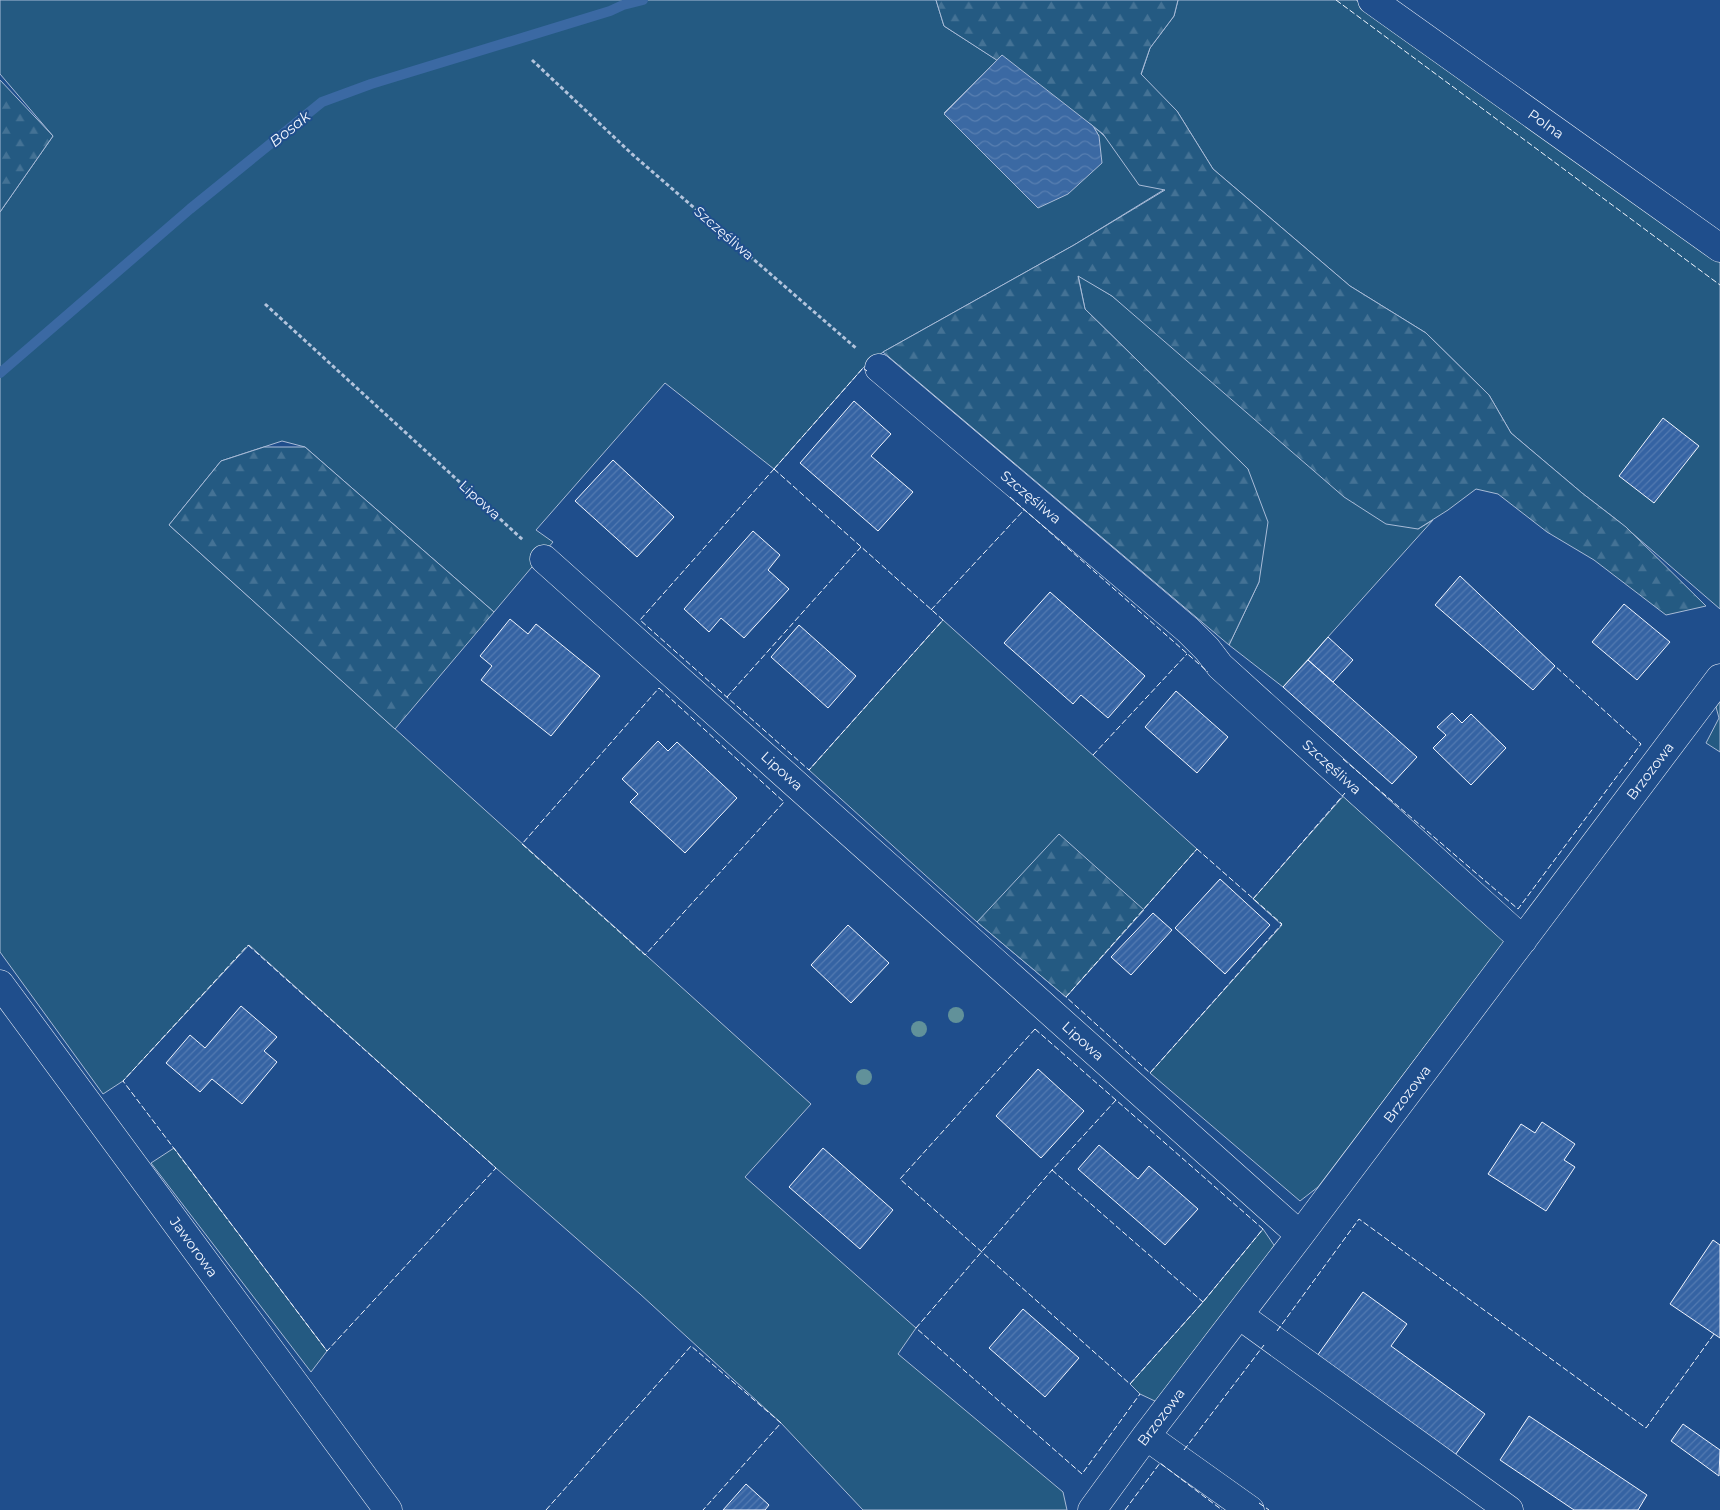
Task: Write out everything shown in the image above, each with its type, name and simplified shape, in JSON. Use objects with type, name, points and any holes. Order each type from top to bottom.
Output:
[{"type":"street","name":"Polna","points":[[1372,0],[1720,248]]},
{"type":"street","name":"Szczęśliwa","points":[[879,368],[1188,630],[1207,649],[1220,666],[1523,940]]},
{"type":"street","name":"Lipowa","points":[[544,559],[1300,1235]]},
{"type":"street","name":"Brzozowa","points":[[1092,1510],[1720,678]]},
{"type":"street","name":"Jaworowa","points":[[0,984],[388,1510]]},
{"type":"street","points":[[1239,1315],[1509,1510]]},
{"type":"street","points":[[1146,1436],[1250,1510]]},
{"type":"path","name":"Szczęśliwa","points":[[532,60],[632,154],[879,368]]},
{"type":"path","name":"Lipowa","points":[[265,304],[544,559]]},
{"type":"green space","points":[[0,0],[936,0],[944,26],[997,60],[944,113],[1099,136],[1093,126],[1165,189],[1074,245],[883,352],[863,368],[774,469],[665,383],[536,530],[553,542],[494,612],[305,447],[282,441],[221,461],[169,525],[811,1104],[745,1177],[916,1328],[898,1354],[1063,1492],[1067,1510],[863,1510],[781,1423],[640,1294],[496,1168],[249,945],[123,1081],[103,1094],[0,952],[0,212],[53,136],[0,74]]},
{"type":"green space","points":[[936,0],[1178,0],[1174,16],[1150,48],[1141,74],[1177,111],[1213,169],[1350,286],[1426,333],[1489,395],[1511,433],[1582,493],[1626,527],[1706,606],[1666,615],[1594,560],[1547,532],[1498,494],[1476,489],[1418,529],[1386,524],[1344,497],[1112,296],[1078,276],[1085,309],[1248,469],[1268,522],[1259,582],[1229,645],[883,352],[1074,245],[1165,190],[1139,185],[1103,134],[1009,68],[944,26]]},
{"type":"green space","points":[[1178,0],[1356,0],[1720,262],[1720,609],[1617,520],[1511,433],[1489,395],[1426,333],[1350,286],[1213,169],[1177,111],[1141,75],[1150,48],[1174,16]]},
{"type":"green space","points":[[0,80],[53,136],[0,212]]},
{"type":"green space","points":[[1078,275],[1112,296],[1418,529],[1433,520],[1283,687],[1229,645],[1259,582],[1248,469],[1085,309]]},
{"type":"green space","points":[[264,447],[305,447],[494,612],[395,729],[169,525],[221,461]]},
{"type":"green space","points":[[943,620],[1197,849],[1066,997],[977,922],[809,770]]},
{"type":"green space","points":[[1720,701],[1720,752],[1706,743],[1719,718],[1716,707]]},
{"type":"green space","points":[[1346,793],[1506,943],[1318,1187],[1300,1201],[1150,1073],[1282,925],[1253,899]]},
{"type":"green space","points":[[1059,834],[1144,910],[1066,997],[977,922]]},
{"type":"green space","points":[[174,1148],[327,1351],[311,1372],[151,1163]]},
{"type":"green space","points":[[1263,1229],[1276,1248],[1157,1402],[1140,1394],[1130,1384],[1203,1302]]},
{"type":"water","points":[[1002,55],[1093,126],[1099,136],[1102,163],[1068,194],[1038,208],[944,114]]},
{"type":"building","points":[[854,401],[891,434],[871,456],[913,492],[878,531],[800,463]]},
{"type":"building","points":[[1663,418],[1699,446],[1654,503],[1619,476]]},
{"type":"building","points":[[613,460],[674,517],[637,557],[575,501]]},
{"type":"building","points":[[753,531],[780,555],[768,570],[789,589],[744,638],[721,618],[709,632],[684,609]]},
{"type":"building","points":[[1460,576],[1555,666],[1533,690],[1435,605]]},
{"type":"building","points":[[1050,592],[1145,676],[1108,718],[1081,695],[1073,704],[1004,643]]},
{"type":"building","points":[[1624,604],[1670,642],[1637,680],[1592,642]]},
{"type":"building","points":[[510,619],[528,634],[536,624],[600,676],[551,736],[481,680],[492,666],[480,656]]},
{"type":"building","points":[[799,625],[856,676],[828,708],[771,657]]},
{"type":"building","points":[[1328,637],[1353,660],[1333,682],[1308,660]]},
{"type":"building","points":[[1308,660],[1417,757],[1392,784],[1283,687]]},
{"type":"building","points":[[1176,691],[1228,737],[1197,773],[1145,727]]},
{"type":"building","points":[[1452,713],[1462,723],[1471,714],[1506,748],[1471,785],[1433,748],[1446,735],[1437,727]]},
{"type":"building","points":[[658,741],[668,751],[677,742],[737,798],[685,853],[630,802],[638,794],[622,779]]},
{"type":"building","points":[[1220,879],[1270,925],[1225,974],[1175,928]]},
{"type":"building","points":[[1153,913],[1172,930],[1131,975],[1111,957]]},
{"type":"building","points":[[848,925],[889,963],[851,1003],[811,965]]},
{"type":"building","points":[[241,1006],[277,1037],[264,1051],[277,1062],[242,1104],[212,1079],[200,1092],[166,1063],[190,1035],[205,1048]]},
{"type":"building","points":[[1038,1069],[1084,1111],[1041,1158],[996,1116]]},
{"type":"building","points":[[1542,1122],[1575,1144],[1564,1160],[1575,1167],[1546,1211],[1488,1174],[1521,1124],[1535,1133]]},
{"type":"building","points":[[1099,1145],[1138,1179],[1149,1166],[1198,1209],[1165,1245],[1078,1169]]},
{"type":"building","points":[[823,1148],[893,1210],[860,1249],[789,1187]]},
{"type":"building","points":[[1713,1240],[1720,1245],[1720,1338],[1670,1304]]},
{"type":"building","points":[[1363,1292],[1407,1324],[1391,1346],[1485,1414],[1450,1462],[1312,1363]]},
{"type":"building","points":[[1023,1309],[1079,1358],[1045,1397],[989,1348]]},
{"type":"building","points":[[1529,1416],[1647,1495],[1638,1510],[1574,1510],[1500,1460]]},
{"type":"building","points":[[1683,1424],[1720,1450],[1719,1476],[1671,1441]]},
{"type":"building","points":[[746,1484],[769,1505],[765,1510],[723,1510]]},
{"type":"waterway","name":"Bosak","points":[[0,373],[190,209],[322,102],[371,84],[643,0]]},
{"type":"fence","points":[[1336,0],[1720,285]]},
{"type":"fence","points":[[774,469],[863,368],[867,371]]},
{"type":"fence","points":[[774,469],[943,620],[809,770],[640,620],[774,469]]},
{"type":"fence","points":[[1010,497],[1208,672]]},
{"type":"fence","points":[[931,610],[1024,510]]},
{"type":"fence","points":[[727,697],[861,547]]},
{"type":"fence","points":[[1093,755],[1187,654]]},
{"type":"fence","points":[[1343,759],[1518,909],[1641,744],[1555,666]]},
{"type":"fence","points":[[659,688],[784,802],[645,955],[522,844],[659,688]]},
{"type":"fence","points":[[1253,899],[1345,793]]},
{"type":"fence","points":[[1197,849],[1282,924],[1150,1073],[1066,997],[1197,849]]},
{"type":"fence","points":[[248,945],[496,1168],[327,1351],[123,1081],[248,945]]},
{"type":"fence","points":[[1035,1029],[1263,1229],[1203,1302],[1130,1384],[900,1179],[1035,1029]]},
{"type":"fence","points":[[1116,1100],[1052,1170],[916,1328],[1082,1474],[1140,1394]]},
{"type":"fence","points":[[1052,1170],[1203,1302]]},
{"type":"fence","points":[[1277,1331],[1359,1219],[1646,1428],[1714,1334]]},
{"type":"fence","points":[[1184,1450],[1264,1345]]},
{"type":"fence","points":[[546,1510],[691,1346],[781,1423],[703,1510]]},
{"type":"fence","points":[[1125,1510],[1160,1463],[1222,1510]]},
{"type":"fence","points":[[1259,1503],[1269,1510]]}]
